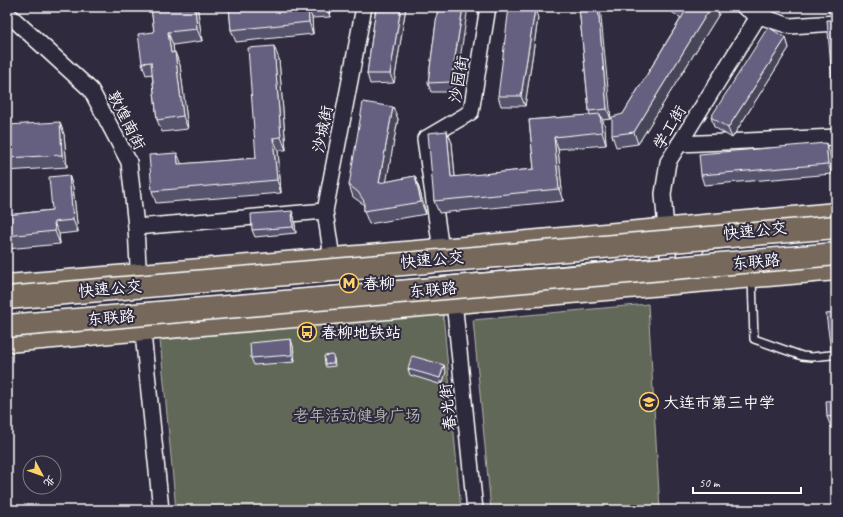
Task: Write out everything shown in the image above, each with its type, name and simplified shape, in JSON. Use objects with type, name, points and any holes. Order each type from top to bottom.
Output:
[{"type":"main road","points":[[7,286],[440,250],[836,214]]},
{"type":"main road","name":"东联路","points":[[7,298],[836,227]]},
{"type":"main road","name":"东联路","points":[[7,326],[836,254]]},
{"type":"main road","points":[[7,341],[836,269]]},
{"type":"street","name":"沙城街","points":[[332,258],[325,211],[364,7]]},
{"type":"street","name":"沙园街","points":[[440,250],[425,139],[471,112],[488,7]]},
{"type":"street","points":[[744,7],[761,11],[790,26],[836,23]]},
{"type":"street","name":"学工街","points":[[668,284],[668,255],[663,194],[668,162],[761,11]]},
{"type":"street","name":"敦煌南街","points":[[7,12],[8,15],[91,90],[129,162],[136,227],[140,301],[161,510]]},
{"type":"street","points":[[679,144],[836,137]]},
{"type":"street","points":[[136,227],[325,211]]},
{"type":"street","name":"春光街","points":[[454,301],[475,510]]},
{"type":"lane","name":"快速公交","points":[[836,236],[698,252],[836,242]]},
{"type":"lane","name":"快速公交","points":[[7,311],[140,301],[652,256]]},
{"type":"lane","points":[[752,277],[754,338],[802,356],[811,357],[831,355]]},
{"type":"lane","name":"快速公交","points":[[7,315],[140,301]]},
{"type":"green space","points":[[648,304],[660,510],[491,510],[473,320]]},
{"type":"green space","name":"老年活动健身广场","points":[[443,313],[461,510],[176,510],[160,340]]},
{"type":"building","points":[[151,7],[195,7],[197,29],[168,32],[171,53],[175,52],[183,116],[157,120],[151,62],[142,63],[138,34],[154,32]]},
{"type":"building","points":[[229,7],[308,7],[309,22],[231,30]]},
{"type":"building","points":[[376,7],[401,7],[390,74],[367,74]]},
{"type":"building","points":[[438,7],[463,7],[451,82],[428,83]]},
{"type":"building","points":[[509,7],[535,9],[521,96],[498,96]]},
{"type":"building","points":[[579,7],[598,7],[607,109],[589,111]]},
{"type":"building","points":[[678,7],[711,7],[634,132],[612,135],[612,117],[623,114],[685,12]]},
{"type":"building","points":[[827,20],[836,20],[836,103],[834,103]]},
{"type":"building","points":[[768,27],[786,38],[728,128],[711,117]]},
{"type":"building","points":[[274,46],[281,137],[273,138],[277,180],[152,191],[149,155],[177,153],[178,164],[256,158],[248,48]]},
{"type":"building","points":[[363,102],[393,107],[379,183],[415,176],[421,202],[364,211],[364,201],[358,192],[349,185]]},
{"type":"building","points":[[600,114],[602,132],[554,137],[559,189],[434,201],[428,133],[447,131],[451,177],[534,169],[529,120]]},
{"type":"building","points":[[60,122],[62,155],[7,158],[7,125]]},
{"type":"building","points":[[826,143],[828,164],[701,175],[699,154]]},
{"type":"building","points":[[69,175],[73,220],[54,222],[55,231],[7,236],[7,215],[52,210],[49,177]]},
{"type":"building","points":[[292,211],[293,227],[252,230],[251,214]]},
{"type":"building","points":[[836,313],[836,350],[831,351],[826,314]]},
{"type":"building","points":[[291,339],[292,355],[251,358],[250,343]]},
{"type":"building","points":[[333,355],[334,363],[325,364],[324,356]]},
{"type":"building","points":[[412,356],[444,365],[440,378],[408,369]]},
{"type":"building","points":[[836,400],[836,416],[827,417],[826,401]]},
{"type":"place","name":"春柳","points":[[349,283]]},
{"type":"place","name":"春柳地铁站","points":[[307,332]]},
{"type":"place","name":"大连市第三中学","points":[[649,402]]}]
